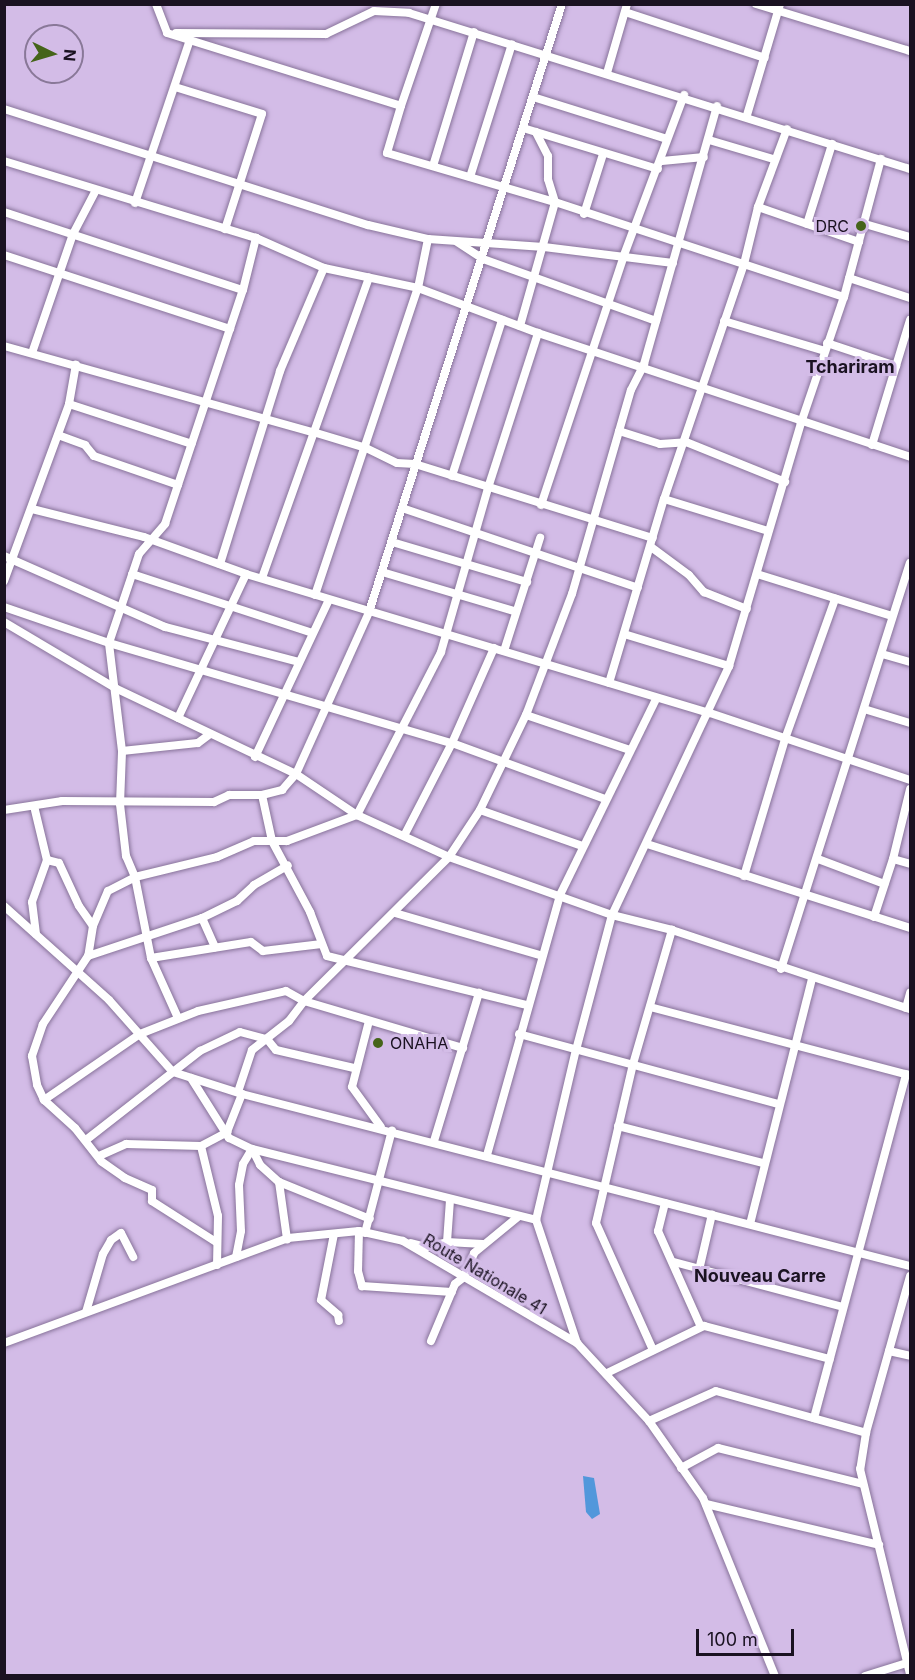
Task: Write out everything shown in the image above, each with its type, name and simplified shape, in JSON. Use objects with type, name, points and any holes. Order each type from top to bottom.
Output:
[{"type":"street","points":[[156,4],[167,33]]},
{"type":"street","points":[[436,4],[429,17],[387,153],[555,202],[634,231],[844,297]]},
{"type":"street","points":[[4,810],[62,801],[180,805],[214,802],[229,795],[262,795],[282,790],[296,774],[369,612],[415,464],[468,307],[503,187],[548,55],[562,4]]},
{"type":"street","points":[[756,4],[779,8],[910,51]]},
{"type":"street","points":[[607,74],[626,8],[765,58]]},
{"type":"street","points":[[747,115],[779,8]]},
{"type":"street","points":[[167,33],[326,34],[374,11],[429,17],[607,74],[717,105],[910,169]]},
{"type":"street","points":[[433,166],[474,32]]},
{"type":"street","points":[[167,33],[401,106]]},
{"type":"street","points":[[135,203],[190,40]]},
{"type":"street","points":[[470,177],[512,44]]},
{"type":"street","points":[[174,87],[262,114],[225,229]]},
{"type":"street","points":[[541,505],[624,255],[662,161],[667,139],[684,95]]},
{"type":"street","points":[[533,97],[667,139]]},
{"type":"street","points":[[99,1156],[126,1144],[201,1146],[226,1132],[252,1050],[289,1021],[304,1001],[395,914],[449,857],[480,810],[526,715],[547,664],[580,566],[619,431],[642,368],[705,158],[717,105]]},
{"type":"street","points":[[4,109],[368,225],[456,242],[544,247],[624,255],[673,263]]},
{"type":"street","points":[[523,128],[658,169]]},
{"type":"street","points":[[609,683],[664,500],[686,442],[744,264],[773,159],[787,129]]},
{"type":"street","points":[[520,326],[555,202],[548,179],[548,156],[536,132]]},
{"type":"street","points":[[709,140],[773,159]]},
{"type":"street","points":[[807,224],[832,144]]},
{"type":"street","points":[[584,214],[603,154]]},
{"type":"street","points":[[662,161],[705,158]]},
{"type":"street","points":[[577,1343],[536,1220],[576,1050],[612,915],[710,713],[729,666],[801,423],[844,297],[881,159]]},
{"type":"street","points":[[4,161],[95,192],[256,238],[324,268],[418,288],[593,352],[801,423],[910,457]]},
{"type":"street","points":[[32,353],[73,234],[95,192]]},
{"type":"street","points":[[758,207],[859,242]]},
{"type":"street","points":[[4,212],[243,290]]},
{"type":"street","points":[[865,224],[910,237]]},
{"type":"street","points":[[178,1018],[151,958],[148,933],[135,877],[126,856],[120,804],[122,752],[110,643],[139,554],[165,524],[243,290],[256,238]]},
{"type":"street","points":[[315,595],[418,288],[428,238]]},
{"type":"street","points":[[456,242],[483,259],[656,321]]},
{"type":"street","points":[[4,255],[230,329]]},
{"type":"street","points":[[220,564],[280,371],[324,268]]},
{"type":"street","points":[[262,578],[369,277]]},
{"type":"street","points":[[849,278],[910,297]]},
{"type":"street","points":[[452,476],[502,320]]},
{"type":"street","points":[[872,445],[910,320]]},
{"type":"street","points":[[724,321],[896,366]]},
{"type":"street","points":[[216,1242],[152,1201],[152,1190],[125,1179],[99,1156],[86,1140],[44,1100],[37,1085],[32,1056],[44,1024],[70,988],[78,969],[88,956],[93,926],[108,891],[135,877],[216,857],[254,841],[287,841],[357,815],[404,730],[445,634],[488,488],[538,333]]},
{"type":"street","points":[[4,346],[366,447],[397,463],[415,464],[594,522],[654,538]]},
{"type":"street","points":[[4,581],[69,404],[76,365]]},
{"type":"street","points":[[69,404],[192,444]]},
{"type":"street","points":[[619,431],[660,444],[686,442],[785,482]]},
{"type":"street","points":[[58,435],[85,445],[94,456],[178,485]]},
{"type":"street","points":[[664,500],[768,531]]},
{"type":"street","points":[[402,508],[580,566],[596,575],[638,588]]},
{"type":"street","points":[[32,509],[152,540],[246,574],[656,699],[710,713],[910,780]]},
{"type":"street","points":[[504,651],[514,612],[527,582],[540,538]]},
{"type":"street","points":[[392,542],[527,582]]},
{"type":"street","points":[[651,547],[689,575],[704,592],[747,609]]},
{"type":"street","points":[[4,556],[165,627],[299,662]]},
{"type":"street","points":[[780,969],[818,859],[892,616],[908,580],[910,563]]},
{"type":"street","points":[[382,572],[514,612]]},
{"type":"street","points":[[132,574],[230,609],[313,633]]},
{"type":"street","points":[[178,718],[246,574]]},
{"type":"street","points":[[757,574],[892,616]]},
{"type":"street","points":[[744,876],[785,739],[835,599]]},
{"type":"street","points":[[255,757],[283,693],[329,600]]},
{"type":"street","points":[[4,607],[110,643],[452,743],[502,764],[605,799]]},
{"type":"street","points":[[4,622],[115,688],[255,757],[296,774],[357,815],[405,834],[449,857],[612,915],[672,930],[812,980],[908,1008],[910,993]]},
{"type":"street","points":[[624,634],[729,666]]},
{"type":"street","points":[[405,834],[452,743],[494,648]]},
{"type":"street","points":[[882,654],[910,662]]},
{"type":"street","points":[[488,1155],[540,955],[560,895],[605,799],[656,699]]},
{"type":"street","points":[[864,709],[910,723]]},
{"type":"street","points":[[526,715],[630,750]]},
{"type":"street","points":[[122,752],[198,743],[210,735]]},
{"type":"street","points":[[874,917],[894,859],[910,789]]},
{"type":"street","points":[[262,795],[272,841],[288,865],[327,956],[527,1005]]},
{"type":"street","points":[[34,806],[47,860],[32,902],[36,934]]},
{"type":"street","points":[[480,810],[582,846]]},
{"type":"street","points":[[647,844],[744,876],[807,892],[910,928]]},
{"type":"street","points":[[818,859],[884,884]]},
{"type":"street","points":[[894,859],[910,864]]},
{"type":"street","points":[[47,860],[59,863],[79,906],[93,926]]},
{"type":"street","points":[[88,956],[148,933],[202,918],[237,901],[254,885],[288,865]]},
{"type":"street","points":[[4,906],[78,969],[173,1072],[240,1093],[381,1127],[910,1266]]},
{"type":"street","points":[[395,914],[540,955]]},
{"type":"street","points":[[202,918],[215,947]]},
{"type":"street","points":[[653,1350],[596,1223],[633,1064],[672,930]]},
{"type":"street","points":[[151,958],[251,942],[263,951],[322,944]]},
{"type":"street","points":[[750,1224],[763,1163],[812,980]]},
{"type":"street","points":[[44,1100],[140,1034],[178,1018],[286,991],[304,1001],[463,1048]]},
{"type":"street","points":[[434,1141],[478,993]]},
{"type":"street","points":[[650,1007],[908,1074],[814,1418]]},
{"type":"street","points":[[369,1021],[354,1068],[352,1087],[381,1127]]},
{"type":"street","points":[[86,1140],[200,1051],[240,1032],[267,1039],[276,1050],[354,1068]]},
{"type":"street","points":[[519,1034],[779,1104]]},
{"type":"street","points":[[190,1078],[229,1138],[252,1149],[380,1183],[536,1220]]},
{"type":"street","points":[[618,1126],[763,1163]]},
{"type":"street","points":[[392,1130],[370,1219],[362,1232],[358,1271],[362,1286],[452,1292]]},
{"type":"street","points":[[201,1146],[218,1216],[217,1265]]},
{"type":"street","points":[[252,1149],[260,1165],[279,1182],[370,1219]]},
{"type":"street","points":[[236,1257],[241,1231],[239,1185],[243,1164],[252,1149]]},
{"type":"street","points":[[279,1182],[287,1239]]},
{"type":"street","points":[[447,1242],[450,1200]]},
{"type":"street","points":[[665,1203],[658,1231],[674,1262],[701,1327]]},
{"type":"street","points":[[699,1270],[712,1214]]},
{"type":"street","points":[[431,1341],[452,1292],[464,1277],[483,1244],[519,1216]]},
{"type":"street","name":"Route Nationale 41","points":[[4,1343],[287,1239],[362,1232],[404,1242],[577,1343],[649,1421],[706,1504],[775,1676]]},
{"type":"street","points":[[86,1312],[99,1263],[111,1240],[121,1233],[133,1257]]},
{"type":"street","points":[[334,1234],[321,1300],[338,1314],[339,1321]]},
{"type":"street","points":[[404,1242],[426,1247],[447,1242],[483,1244]]},
{"type":"street","points":[[674,1262],[843,1307]]},
{"type":"street","points":[[910,1276],[866,1433],[860,1469],[909,1662],[910,1674]]},
{"type":"street","points":[[607,1373],[701,1327],[830,1359]]},
{"type":"street","points":[[889,1351],[910,1356]]},
{"type":"street","points":[[649,1421],[716,1391],[866,1433]]},
{"type":"street","points":[[681,1468],[718,1449],[863,1485]]},
{"type":"street","points":[[706,1504],[879,1545]]},
{"type":"street","points":[[865,1676],[909,1662]]},
{"type":"water","points":[[583,1476],[594,1478],[600,1514],[592,1519],[586,1512]]},
{"type":"place","name":"DRC","points":[[861,226]]},
{"type":"place","name":"ONAHA","points":[[378,1043]]},
{"type":"district","name":"Tchariram","points":[[850,367]]},
{"type":"district","name":"Nouveau Carre","points":[[760,1276]]}]
